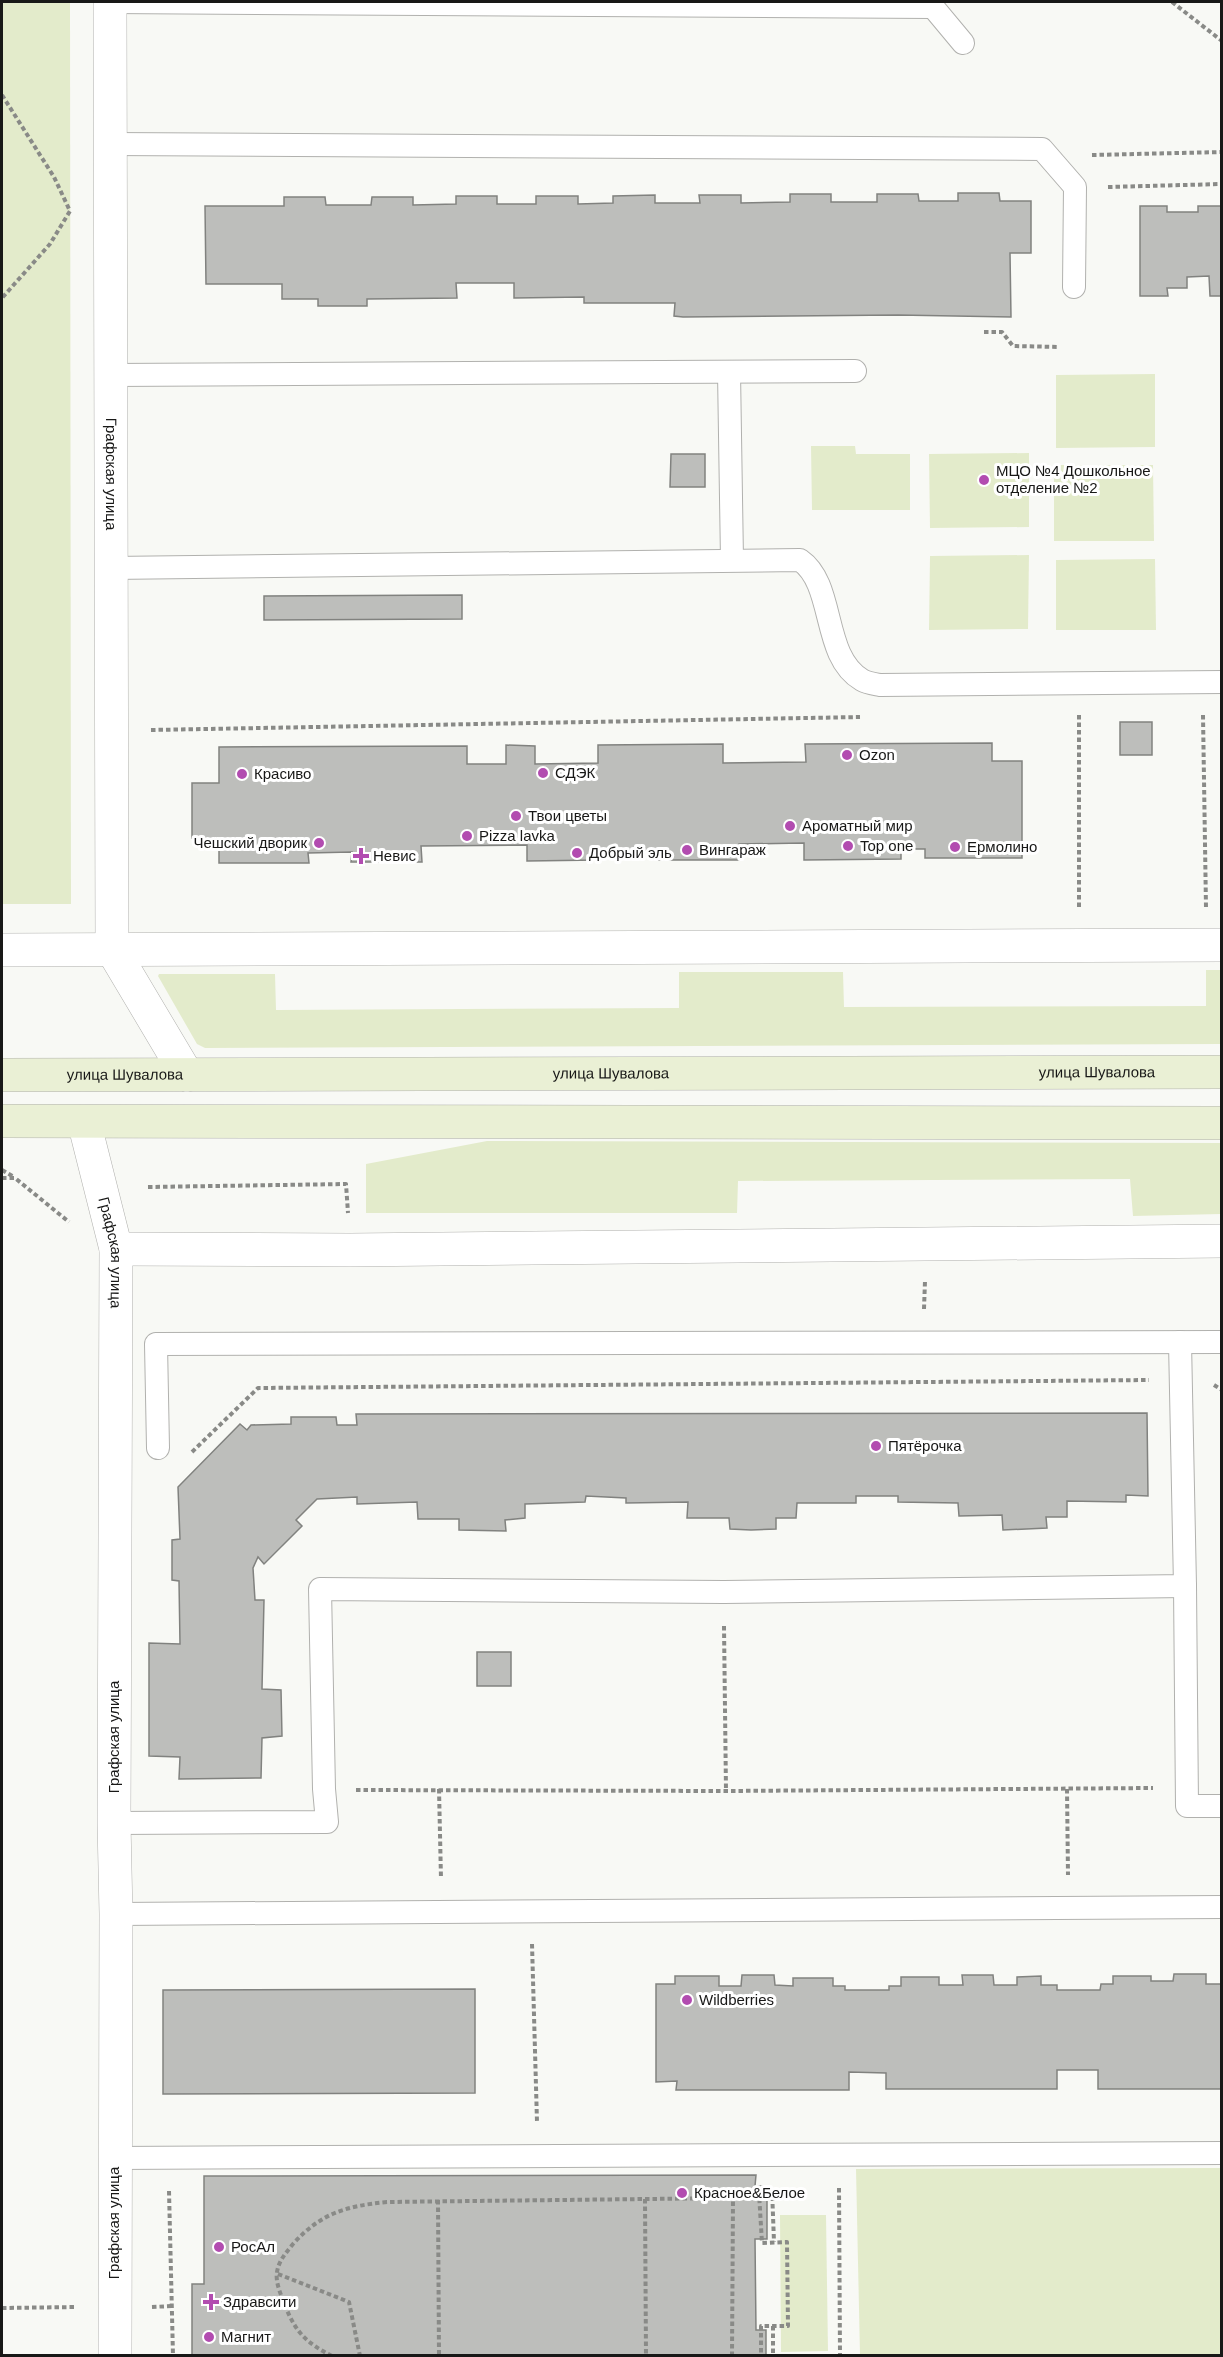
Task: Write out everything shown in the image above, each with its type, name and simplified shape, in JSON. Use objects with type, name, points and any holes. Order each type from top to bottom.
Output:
[{"type":"street","name":"Графская улица","points":[[110,2],[112,949]]},
{"type":"street","points":[[2,950],[1214,932]]},
{"type":"street","points":[[112,949],[187,1075]]},
{"type":"street","name":"улица Шувалова","points":[[2,1075],[1221,1072]]},
{"type":"street","points":[[2,1121],[1221,1123]]},
{"type":"street","name":"Графская улица","points":[[84,1122],[116,1249],[115,2355]]},
{"type":"street","points":[[116,1249],[350,1250],[1221,1241]]},
{"type":"lane","points":[[110,2],[933,7],[963,43]]},
{"type":"lane","points":[[110,144],[1042,149],[1075,187],[1074,287]]},
{"type":"lane","points":[[111,375],[855,371]]},
{"type":"lane","points":[[729,372],[732,560]]},
{"type":"lane","points":[[111,568],[800,560],[810,567],[818,582],[837,648],[850,668],[862,680],[880,685],[1221,682]]},
{"type":"lane","points":[[1180,1342],[1185,1586],[1185,1788],[1187,1806],[1221,1806]]},
{"type":"lane","points":[[158,1448],[156,1344],[1221,1342]]},
{"type":"lane","points":[[114,1823],[327,1822],[324,1789],[320,1589],[724,1592],[1185,1586]]},
{"type":"lane","points":[[116,1914],[1221,1907]]},
{"type":"lane","points":[[114,2158],[1221,2153]]},
{"type":"path","points":[[1172,2],[1221,41]]},
{"type":"path","points":[[2,95],[54,177],[70,211],[51,244],[2,298]]},
{"type":"path","points":[[1092,155],[1221,152]]},
{"type":"path","points":[[1075,187],[1221,184]]},
{"type":"path","points":[[984,332],[1002,332],[1013,346],[1059,347]]},
{"type":"path","points":[[1203,711],[1214,932]]},
{"type":"path","points":[[1079,713],[1079,918]]},
{"type":"path","points":[[147,730],[860,717]]},
{"type":"path","points":[[2,1170],[15,1178]]},
{"type":"path","points":[[148,1187],[346,1184],[350,1250]]},
{"type":"path","points":[[258,1388],[1181,1380]]},
{"type":"path","points":[[724,1592],[726,1791]]},
{"type":"path","points":[[382,1790],[726,1791],[1185,1788]]},
{"type":"path","points":[[439,1789],[442,1912]]},
{"type":"path","points":[[1067,1789],[1068,1907]]},
{"type":"path","points":[[532,1940],[538,2132]]},
{"type":"path","points":[[169,2158],[174,2355]]},
{"type":"path","points":[[839,2182],[840,2355]]},
{"type":"path","points":[[332,2355],[311,2345],[294,2326],[281,2295],[277,2274],[283,2256],[304,2232],[329,2214],[354,2205],[438,2200],[733,2198],[759,2193],[762,2243],[787,2242],[788,2326],[761,2326],[761,2355]]},
{"type":"path","points":[[732,2355],[733,2198]]},
{"type":"path","points":[[645,2199],[646,2355]]},
{"type":"path","points":[[438,2200],[438,2355]]},
{"type":"path","points":[[277,2274],[349,2302],[360,2355]]},
{"type":"path","points":[[772,2326],[773,2355]]},
{"type":"green space","points":[[2,2],[70,2],[71,904],[2,904]]},
{"type":"green space","points":[[1155,374],[1155,447],[1056,448],[1056,375]]},
{"type":"green space","points":[[811,446],[855,446],[856,454],[910,454],[910,510],[812,510]]},
{"type":"green space","points":[[1029,453],[1029,527],[930,528],[929,454]]},
{"type":"green space","points":[[1054,465],[1153,465],[1154,541],[1054,541]]},
{"type":"green space","points":[[1029,555],[1028,629],[929,630],[930,556]]},
{"type":"green space","points":[[1155,559],[1156,630],[1056,630],[1056,560]]},
{"type":"green space","points":[[1206,970],[1221,970],[1221,1044],[205,1048],[197,1044],[158,976],[159,974],[275,974],[276,1010],[679,1008],[679,972],[843,972],[844,1007],[1206,1006]]},
{"type":"green space","points":[[487,1141],[1221,1143],[1221,1214],[1133,1216],[1130,1179],[738,1181],[737,1213],[366,1213],[366,1164]]},
{"type":"green space","points":[[1221,2168],[1221,2355],[860,2355],[856,2169]]},
{"type":"green space","points":[[780,2215],[826,2215],[828,2351],[781,2352]]},
{"type":"building","points":[[958,193],[999,193],[1000,201],[1031,201],[1031,253],[1010,253],[1011,317],[898,315],[683,317],[674,316],[675,303],[584,303],[584,297],[514,298],[514,283],[456,283],[457,298],[367,299],[367,306],[318,306],[318,299],[282,299],[282,284],[206,284],[205,206],[284,206],[284,197],[325,197],[326,205],[371,205],[372,197],[413,197],[413,205],[456,204],[456,196],[497,196],[497,204],[536,204],[536,196],[578,196],[578,204],[613,203],[613,196],[655,195],[655,203],[700,203],[699,195],[741,195],[741,203],[790,202],[790,194],[831,194],[831,202],[877,202],[877,194],[918,194],[919,201],[958,201]]},
{"type":"building","points":[[1140,206],[1167,206],[1167,212],[1198,212],[1198,206],[1222,206],[1222,296],[1210,296],[1209,276],[1187,277],[1187,288],[1167,288],[1168,296],[1140,296]]},
{"type":"building","points":[[671,454],[705,454],[705,487],[670,487]]},
{"type":"building","points":[[462,595],[462,619],[264,620],[264,596]]},
{"type":"building","points":[[1120,722],[1152,722],[1152,755],[1120,755]]},
{"type":"building","points":[[992,743],[992,761],[1022,761],[1022,858],[925,858],[925,849],[901,849],[901,859],[804,860],[804,843],[739,844],[739,860],[659,860],[659,850],[598,851],[598,860],[527,861],[527,845],[421,846],[422,862],[351,862],[352,852],[308,853],[309,863],[219,863],[219,838],[192,838],[192,783],[219,783],[219,747],[467,746],[467,764],[506,764],[506,745],[535,746],[535,764],[598,763],[598,745],[723,744],[723,763],[806,762],[805,744]]},
{"type":"building","points":[[1147,1413],[1148,1496],[1126,1495],[1126,1502],[1067,1501],[1067,1517],[1046,1517],[1047,1528],[1003,1530],[1002,1515],[959,1516],[958,1503],[898,1502],[898,1496],[856,1496],[856,1503],[797,1503],[796,1518],[776,1518],[776,1529],[751,1530],[730,1529],[729,1518],[687,1518],[688,1502],[626,1503],[626,1498],[586,1496],[585,1502],[525,1504],[525,1518],[505,1520],[506,1531],[459,1530],[459,1519],[418,1519],[417,1502],[357,1504],[357,1497],[317,1499],[296,1520],[302,1526],[264,1564],[258,1557],[253,1568],[255,1600],[264,1600],[262,1689],[281,1690],[282,1736],[262,1738],[261,1778],[179,1779],[180,1757],[149,1756],[149,1643],[180,1644],[179,1581],[172,1580],[172,1540],[180,1539],[178,1487],[240,1424],[247,1430],[251,1425],[291,1424],[291,1417],[336,1417],[337,1425],[357,1425],[356,1414]]},
{"type":"building","points":[[477,1652],[511,1652],[511,1686],[477,1686]]},
{"type":"building","points":[[1174,1974],[1206,1974],[1206,1984],[1222,1984],[1222,2089],[1098,2089],[1098,2070],[1057,2070],[1057,2089],[886,2089],[886,2073],[849,2072],[849,2090],[676,2090],[677,2081],[656,2082],[656,1984],[675,1984],[675,1976],[719,1976],[719,1986],[741,1986],[742,1975],[774,1975],[775,1985],[793,1986],[793,1978],[833,1978],[833,1986],[845,1986],[845,1990],[889,1990],[889,1986],[901,1986],[901,1977],[939,1977],[939,1985],[963,1985],[962,1975],[993,1975],[994,1985],[1017,1985],[1017,1977],[1041,1976],[1041,1985],[1057,1985],[1057,1990],[1100,1990],[1101,1984],[1113,1984],[1113,1976],[1151,1976],[1151,1981],[1173,1981]]},
{"type":"building","points":[[475,1989],[475,2093],[163,2094],[163,1990]]},
{"type":"building","points":[[756,2175],[755,2186],[767,2186],[767,2239],[755,2239],[756,2330],[766,2330],[766,2356],[192,2356],[192,2284],[204,2284],[204,2176]]},
{"type":"place","name":"МЦО №4 Дошкольное отделение №2","points":[[984,480]]},
{"type":"place","name":"Ozon","points":[[847,755]]},
{"type":"place","name":"СДЭК","points":[[543,773]]},
{"type":"place","name":"Красиво","points":[[242,774]]},
{"type":"place","name":"Твои цветы","points":[[516,816]]},
{"type":"place","name":"Ароматный мир","points":[[790,826]]},
{"type":"place","name":"Pizza lavka","points":[[467,836]]},
{"type":"place","name":"Чешский дворик","points":[[319,843]]},
{"type":"place","name":"Top one","points":[[848,846]]},
{"type":"place","name":"Ермолино","points":[[955,847]]},
{"type":"place","name":"Вингараж","points":[[687,850]]},
{"type":"place","name":"Добрый эль","points":[[577,853]]},
{"type":"place","name":"Невис","points":[[361,856]]},
{"type":"place","name":"Пятёрочка","points":[[876,1446]]},
{"type":"place","name":"Wildberries","points":[[687,2000]]},
{"type":"place","name":"Красное&Белое","points":[[682,2193]]},
{"type":"place","name":"РосАл","points":[[219,2247]]},
{"type":"place","name":"Здравсити","points":[[211,2302]]},
{"type":"place","name":"Магнит","points":[[209,2337]]}]
